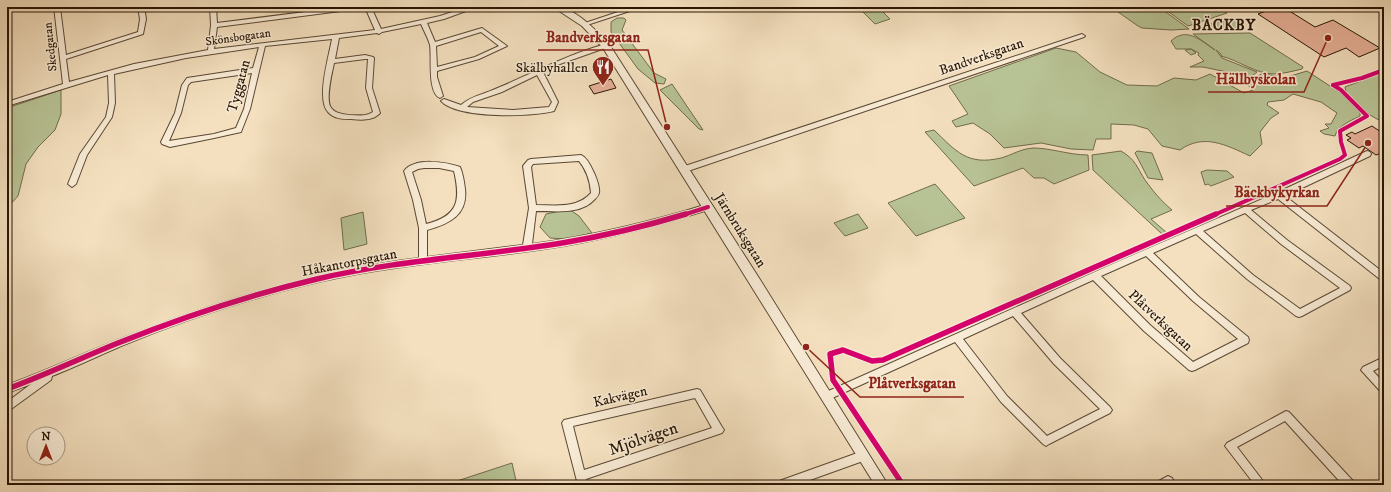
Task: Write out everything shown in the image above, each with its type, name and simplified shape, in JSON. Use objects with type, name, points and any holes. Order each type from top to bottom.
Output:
[{"type":"street","name":"Skedgatan","points":[[57,7],[66,85]]},
{"type":"street","points":[[62,58],[141,33],[143,19],[141,7]]},
{"type":"street","points":[[212,51],[214,26],[213,7]]},
{"type":"street","points":[[214,26],[356,7]]},
{"type":"street","points":[[368,7],[379,32]]},
{"type":"street","name":"Skönsbogatan","points":[[7,104],[66,85],[175,58],[264,44],[379,32],[424,23],[474,7]]},
{"type":"street","name":"Järnbruksgatan","points":[[556,7],[585,24],[606,46],[685,169],[882,485]]},
{"type":"street","points":[[585,24],[639,7]]},
{"type":"street","points":[[424,23],[433,45],[434,77],[442,98],[452,106],[504,112],[552,109],[555,102],[539,72]]},
{"type":"street","points":[[433,45],[482,30],[502,43],[504,46],[477,58],[434,70]]},
{"type":"street","name":"Bandverksgatan","points":[[685,169],[1082,36]]},
{"type":"street","points":[[332,61],[365,57],[371,58],[370,88],[377,113],[371,117],[340,117],[331,112],[327,106],[326,97],[332,61],[336,37]]},
{"type":"street","name":"Tyggatan","points":[[256,70],[189,80],[185,85],[178,113],[166,141],[170,144],[239,130],[251,96],[256,70],[264,44]]},
{"type":"street","points":[[462,108],[471,100],[500,90],[555,64],[606,46]]},
{"type":"street","points":[[72,184],[84,154],[108,116],[112,103],[111,73]]},
{"type":"street","points":[[827,396],[1246,210],[1367,154]]},
{"type":"street","points":[[527,248],[533,208],[528,166],[531,162],[581,158],[589,168],[594,184],[595,194],[590,201],[584,205],[576,206],[533,208]]},
{"type":"street","points":[[423,228],[445,222],[459,210],[462,202],[458,168],[452,166],[423,165],[411,167],[408,170],[417,200],[423,228],[423,261]]},
{"type":"street","points":[[1278,195],[1384,278]]},
{"type":"street","name":"Håkantorpsgatan","points":[[7,389],[183,319],[248,298],[318,279],[423,261],[527,248],[604,236],[708,207]]},
{"type":"street","points":[[1198,231],[1250,277],[1299,312],[1347,288],[1284,242],[1246,210]]},
{"type":"street","name":"Plåtverksgatan","points":[[1095,276],[1147,328],[1192,367],[1245,340],[1196,299],[1148,253]]},
{"type":"street","points":[[957,338],[1004,399],[1046,441],[1107,410],[1057,361],[1015,312]]},
{"type":"street","points":[[1384,360],[1366,370],[1384,389]]},
{"type":"street","name":"Håkantorpsgatan","points":[[7,408],[57,370]]},
{"type":"street","name":"Kakvägen","points":[[582,481],[567,423],[697,393],[719,430],[715,431]]},
{"type":"street","points":[[1261,485],[1230,446],[1286,415],[1350,485]]},
{"type":"street","name":"Mjölvägen","points":[[582,481],[715,431]]},
{"type":"street","points":[[782,485],[863,456]]},
{"type":"street","points":[[1161,485],[1168,481],[1171,485]]},
{"type":"green space","points":[[870,7],[878,7],[890,19],[875,24],[861,10]]},
{"type":"green space","points":[[1111,7],[1159,7],[1189,29],[1171,30],[1142,28]]},
{"type":"green space","points":[[1162,7],[1218,7],[1227,13],[1188,26]]},
{"type":"green space","points":[[617,18],[624,18],[626,20],[622,30],[654,73],[666,79],[664,84],[655,83],[638,69],[611,32],[611,22]]},
{"type":"green space","points":[[1236,20],[1240,21],[1242,24],[1237,28],[1200,29],[1213,23]]},
{"type":"green space","points":[[1250,33],[1303,67],[1302,69],[1284,73],[1274,74],[1261,72],[1221,56],[1221,54],[1216,50],[1222,58],[1257,72],[1251,77],[1203,67],[1190,67],[1204,61],[1198,55],[1199,53],[1191,49],[1176,49],[1171,41],[1183,35],[1194,36],[1215,50],[1193,34]]},
{"type":"green space","points":[[1056,48],[1076,52],[1100,72],[1127,85],[1157,86],[1174,78],[1196,80],[1210,74],[1244,93],[1253,90],[1239,77],[1255,79],[1261,74],[1287,77],[1307,71],[1339,92],[1360,113],[1360,116],[1342,126],[1336,132],[1335,136],[1324,134],[1320,131],[1329,128],[1325,124],[1331,124],[1337,113],[1321,102],[1293,94],[1284,100],[1268,102],[1267,105],[1279,113],[1271,118],[1260,132],[1262,144],[1250,156],[1215,142],[1198,142],[1180,150],[1162,146],[1148,129],[1134,125],[1111,124],[1111,139],[1096,139],[1093,150],[1071,149],[1041,143],[1004,148],[990,134],[973,123],[956,127],[952,121],[968,114],[949,86]]},
{"type":"green space","points":[[1191,49],[1196,53],[1191,55],[1185,50]]},
{"type":"green space","points":[[1384,72],[1384,123],[1370,115],[1346,92],[1345,87]]},
{"type":"green space","points":[[672,84],[703,130],[699,129],[660,90]]},
{"type":"green space","points":[[61,90],[61,114],[55,130],[38,147],[26,164],[18,196],[7,208],[7,108]]},
{"type":"green space","points":[[934,130],[956,150],[971,158],[989,160],[1001,158],[1024,150],[1040,148],[1088,155],[1089,170],[1054,184],[1044,178],[1034,178],[1023,168],[974,186],[925,132]]},
{"type":"green space","points":[[1121,151],[1133,160],[1151,188],[1172,210],[1151,219],[1167,233],[1163,235],[1093,170],[1092,155]]},
{"type":"green space","points":[[1137,151],[1152,153],[1163,180],[1148,178],[1135,153]]},
{"type":"green space","points":[[1207,170],[1227,171],[1234,177],[1211,186],[1208,184],[1205,185],[1201,172]]},
{"type":"green space","points":[[935,184],[965,218],[916,236],[888,203]]},
{"type":"green space","points":[[569,209],[579,216],[592,233],[566,239],[550,238],[540,227],[546,214]]},
{"type":"green space","points":[[363,212],[367,244],[344,250],[341,218]]},
{"type":"green space","points":[[858,214],[868,228],[845,236],[834,223]]},
{"type":"green space","points":[[512,463],[517,485],[457,485],[457,481]]},
{"type":"building","points":[[1277,7],[1283,7],[1315,27],[1333,20],[1380,48],[1359,57],[1346,48],[1324,57],[1258,14]]},
{"type":"building","name":"Skälbyhallen","points":[[611,79],[616,88],[594,94],[589,86]]},
{"type":"building","points":[[1372,126],[1384,134],[1384,152],[1376,155],[1363,146],[1359,148],[1347,140],[1351,138],[1346,135],[1352,132],[1355,134]]},
{"type":"cycle path","points":[[1333,85],[1362,78],[1384,70]]},
{"type":"cycle path","points":[[903,485],[833,380],[830,354],[843,350],[872,361],[883,360],[1340,159],[1345,155],[1341,142],[1340,131],[1367,116],[1341,90],[1333,85]]},
{"type":"cycle path","points":[[7,389],[49,374],[119,343],[167,325],[216,308],[292,285],[378,267],[532,248],[581,240],[636,228],[708,207]]},
{"type":"place","name":"Hällbyskolan","points":[[1328,38]]},
{"type":"place","name":"Skälbyhallen","points":[[603,86]]},
{"type":"place","name":"Bandverksgatan","points":[[667,127]]},
{"type":"place","name":"Bäckbykyrkan","points":[[1368,143]]},
{"type":"place","name":"Plåtverksgatan","points":[[806,347]]},
{"type":"district","name":"BÄCKBY","points":[[1224,25]]}]
